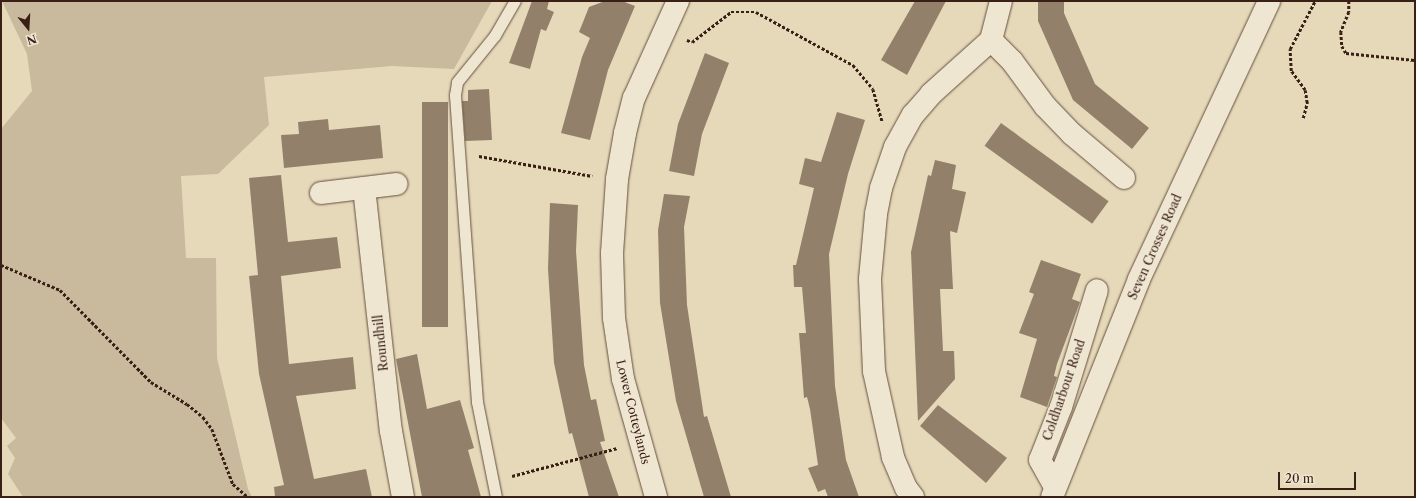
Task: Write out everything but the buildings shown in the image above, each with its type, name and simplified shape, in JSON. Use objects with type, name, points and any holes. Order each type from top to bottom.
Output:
[{"type":"street","name":"Lower Cotteylands","points":[[656,497],[639,443],[623,379],[614,318],[612,254],[617,179],[634,98],[662,33],[678,1]]},
{"type":"street","points":[[913,497],[899,474],[889,442],[874,370],[870,315],[870,279],[876,214],[881,188],[895,147],[913,115],[931,94],[991,40],[1000,1]]},
{"type":"street","name":"Seven Crosses Road","points":[[1053,492],[1139,279],[1269,1]]},
{"type":"street","points":[[991,40],[1012,61],[1044,106],[1072,134],[1124,178]]},
{"type":"street","points":[[321,193],[396,184]]},
{"type":"street","name":"Roundhill","points":[[364,188],[391,431],[403,497]]},
{"type":"street","name":"Coldharbour Road","points":[[1053,492],[1040,460],[1061,407],[1097,290]]},
{"type":"lane","points":[[496,497],[476,394],[460,155],[455,110],[457,82],[495,35],[515,1]]},
{"type":"path","points":[[1303,118],[1307,103],[1305,90],[1291,71],[1290,49],[1315,1]]},
{"type":"path","points":[[1349,1],[1349,12],[1341,32],[1342,46],[1346,53],[1415,60]]},
{"type":"path","points":[[662,33],[692,42],[731,12],[756,12],[853,65],[863,75],[873,89],[885,137],[895,147]]},
{"type":"path","points":[[460,155],[617,179]]},
{"type":"path","points":[[1,265],[60,290],[150,382],[187,404],[204,417],[212,429],[233,484],[248,497]]},
{"type":"path","points":[[493,481],[639,443]]},
{"type":"shaded area","points":[[2,1],[492,1],[454,69],[392,66],[264,77],[269,125],[218,174],[181,176],[186,258],[216,258],[217,358],[248,489],[252,497],[23,497],[8,474],[15,458],[7,446],[16,438],[1,418],[1,129],[32,91],[27,54]]}]
